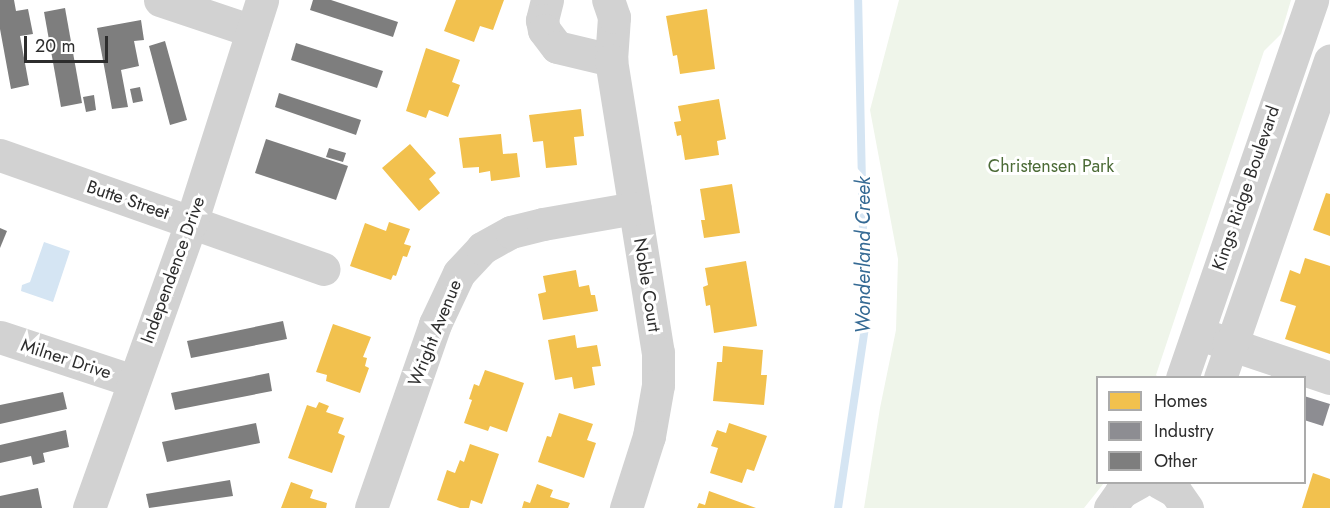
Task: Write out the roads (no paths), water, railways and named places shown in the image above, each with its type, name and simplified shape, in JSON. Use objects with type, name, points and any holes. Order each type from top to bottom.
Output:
[{"type":"street","points":[[160,0],[252,32]]},
{"type":"street","name":"Independence Drive","points":[[89,508],[191,223],[262,0]]},
{"type":"street","points":[[547,0],[542,20],[544,30],[558,47],[611,60]]},
{"type":"street","name":"Noble Court","points":[[608,0],[614,17],[611,60],[658,352],[658,385],[650,436],[626,508]]},
{"type":"street","name":"Kings Ridge Boulevard","points":[[1183,376],[1312,0]]},
{"type":"street","name":"Kings Ridge Boulevard","points":[[1221,376],[1231,344],[1317,141],[1330,61]]},
{"type":"street","points":[[1268,125],[1317,141]]},
{"type":"street","name":"Butte Street","points":[[0,155],[323,269]]},
{"type":"street","name":"Wright Avenue","points":[[371,508],[435,324],[459,273],[482,248],[511,232],[635,208]]},
{"type":"street","points":[[1196,332],[1330,378]]},
{"type":"street","name":"Milner Drive","points":[[0,337],[133,381]]},
{"type":"water","points":[[44,242],[70,251],[53,302],[21,291],[22,285],[30,282]]},
{"type":"waterway","name":"Wonderland Creek","points":[[838,508],[865,328],[858,0]]},
{"type":"park label","name":"Christensen Park","points":[[1051,166]]}]
